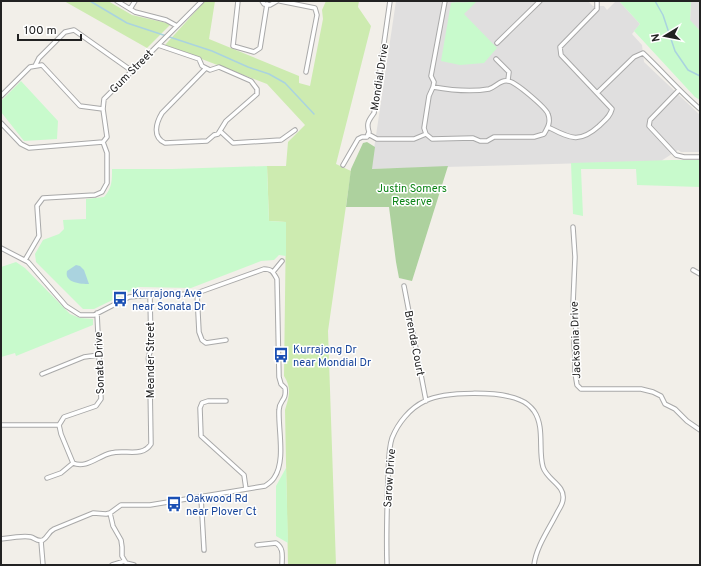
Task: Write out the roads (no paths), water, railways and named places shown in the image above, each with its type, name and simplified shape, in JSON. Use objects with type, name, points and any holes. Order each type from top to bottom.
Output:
[{"type":"street","points":[[117,1],[135,12],[166,20],[177,26]]},
{"type":"street","points":[[130,9],[135,1]]},
{"type":"street","name":"Gum Street","points":[[103,109],[104,99],[202,1]]},
{"type":"street","points":[[238,1],[233,46],[254,52],[260,48],[267,4]]},
{"type":"street","points":[[262,1],[264,4],[270,5],[277,1]]},
{"type":"street","points":[[280,1],[315,8],[317,15],[306,72]]},
{"type":"street","name":"Mondial Drive","points":[[368,134],[368,121],[374,113],[390,1]]},
{"type":"street","points":[[433,87],[452,90],[490,89],[500,82],[508,80],[518,84],[548,113],[550,124],[544,134],[534,137],[494,137],[487,141],[480,141],[473,138],[432,139],[426,134],[424,128],[429,96],[434,82],[431,76],[445,1]]},
{"type":"street","points":[[497,43],[540,1]]},
{"type":"street","points":[[548,127],[562,134],[577,138],[590,134],[610,115],[612,109],[561,55],[560,47],[597,9],[597,1]]},
{"type":"street","points":[[35,66],[39,58],[65,32],[74,30],[132,71]]},
{"type":"street","points":[[158,45],[199,59],[202,66],[206,68],[210,70],[219,67],[251,81],[257,89],[257,94],[226,121],[220,131],[207,141],[165,143],[160,141],[157,137],[157,121],[162,113],[206,68]]},
{"type":"street","points":[[597,93],[634,57],[643,53],[700,109]]},
{"type":"street","points":[[496,59],[509,72],[508,80]]},
{"type":"street","points":[[1,96],[30,67],[42,65],[80,106],[103,109],[107,137],[103,142],[29,148],[21,144],[1,123]]},
{"type":"street","points":[[679,90],[650,120],[649,126],[676,154],[684,157],[700,157]]},
{"type":"street","points":[[220,131],[233,143],[281,140],[295,130]]},
{"type":"street","points":[[343,165],[358,140],[362,137],[367,137],[368,134],[377,140],[414,139],[426,134]]},
{"type":"street","points":[[25,260],[38,236],[37,206],[43,198],[95,195],[102,192],[107,183],[107,153],[103,142]]},
{"type":"street","name":"Jacksonia Drive","points":[[573,227],[575,258],[573,304],[576,332],[574,342],[576,359],[574,373],[577,385],[580,388],[586,389],[641,390],[653,392],[661,396],[665,404],[675,409],[687,421],[700,430]]},
{"type":"street","points":[[1,248],[28,262],[66,306],[80,315],[97,314],[129,297],[197,293],[264,269],[270,269],[277,279],[279,377],[281,384],[285,388],[286,396],[279,409],[279,467],[274,478],[265,486],[150,505],[121,505],[110,513],[94,513],[49,531],[46,538],[41,541],[30,537],[1,539]]},
{"type":"street","points":[[273,272],[282,261]]},
{"type":"street","points":[[693,270],[700,274]]},
{"type":"street","name":"Brenda Court","points":[[404,286],[426,400]]},
{"type":"street","points":[[197,293],[199,332],[202,340],[206,343],[226,340]]},
{"type":"street","name":"Meander Street","points":[[73,463],[78,466],[110,453],[122,451],[142,452],[148,449],[151,444],[150,382],[153,374],[148,356],[151,350],[150,295]]},
{"type":"street","name":"Sonata Drive","points":[[59,425],[64,417],[96,406],[101,399],[97,314]]},
{"type":"street","points":[[42,374],[84,357],[99,355]]},
{"type":"street","name":"Sarow Drive","points":[[386,565],[386,523],[390,452],[392,439],[398,427],[416,406],[436,396],[500,394],[522,400],[535,412],[539,421],[543,468],[549,478],[557,484],[563,492],[564,500],[541,544],[535,558],[534,565]]},
{"type":"street","points":[[226,401],[208,401],[202,403],[200,408],[202,436],[244,475],[246,489]]},
{"type":"street","points":[[1,425],[59,425],[61,434],[73,463],[61,473],[48,478]]},
{"type":"street","points":[[201,497],[204,550]]},
{"type":"street","points":[[110,513],[113,526],[121,540],[122,556],[126,563],[134,565]]},
{"type":"street","points":[[41,541],[43,565]]},
{"type":"street","points":[[257,545],[276,543],[279,545],[282,548],[282,565]]},
{"type":"street","points":[[112,565],[125,561]]},
{"type":"water","points":[[76,265],[80,266],[84,270],[89,284],[74,282],[68,278],[67,271]]},
{"type":"waterway","points":[[90,1],[127,23],[212,51],[248,67],[269,74],[285,83],[314,114]]},
{"type":"waterway","points":[[655,1],[663,15],[675,51],[688,70],[700,76]]},
{"type":"place","name":"Kurrajong Ave near Sonata Dr","points":[[120,299]]},
{"type":"place","name":"Kurrajong Dr near Mondial Dr","points":[[281,355]]},
{"type":"place","name":"Oakwood Rd near Plover Ct","points":[[174,504]]},
{"type":"park label","name":"Justin Somers Reserve","points":[[412,194]]}]
